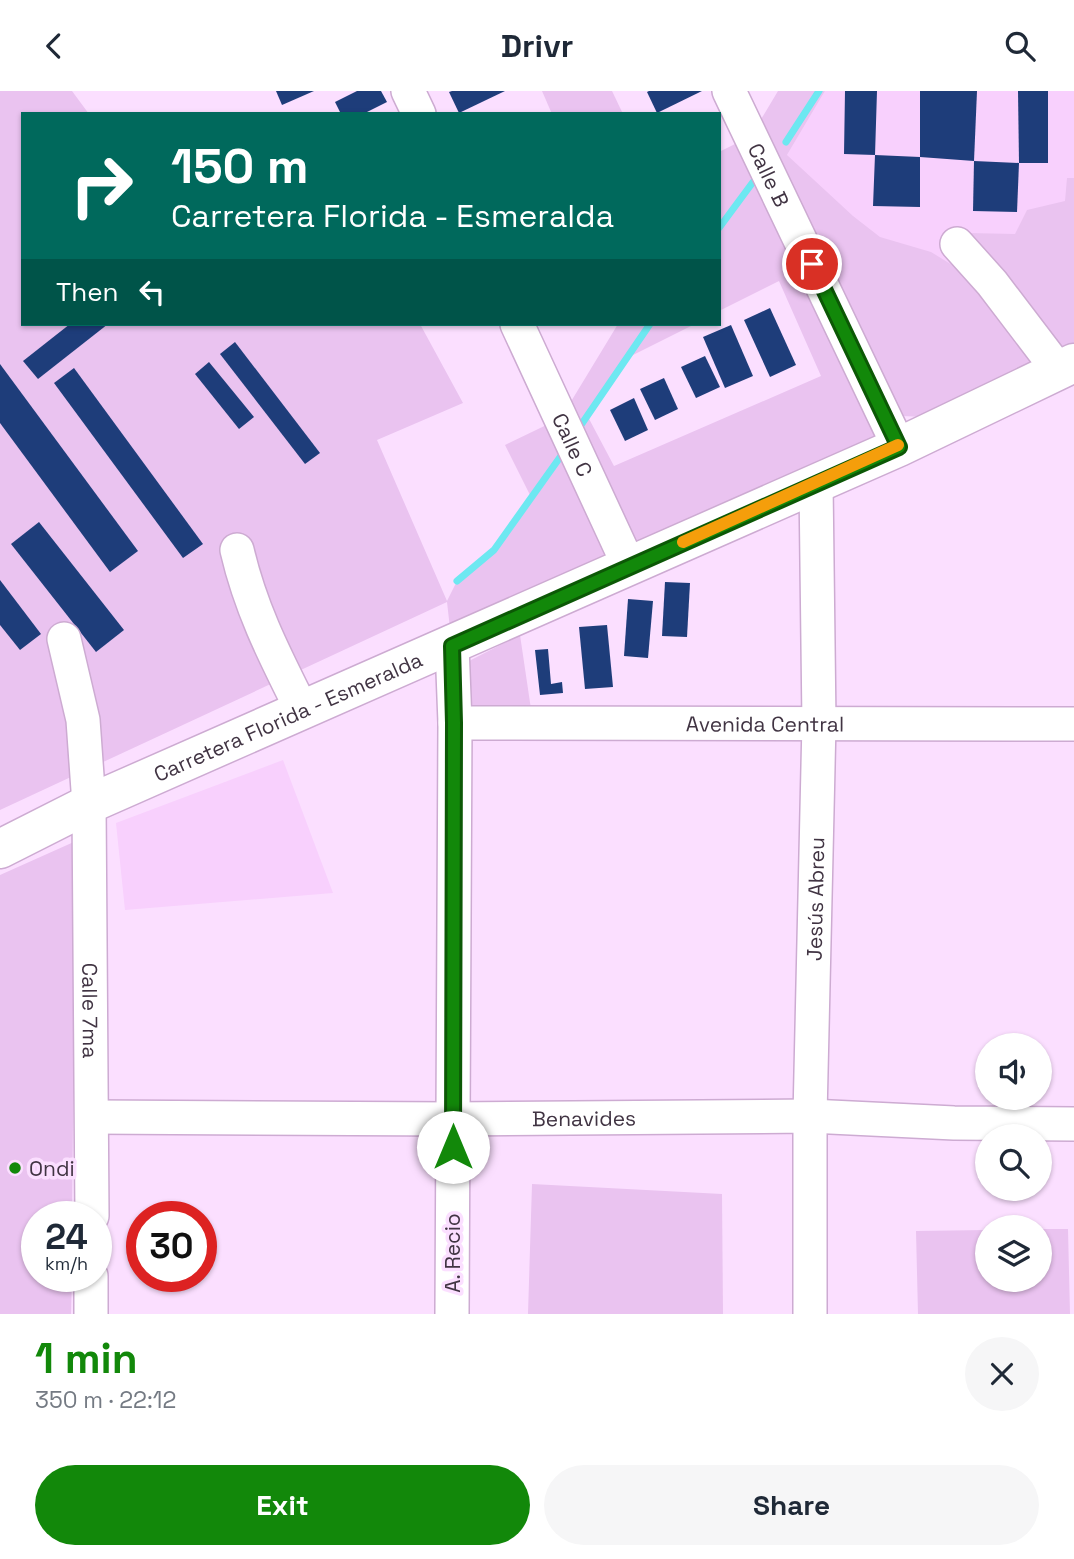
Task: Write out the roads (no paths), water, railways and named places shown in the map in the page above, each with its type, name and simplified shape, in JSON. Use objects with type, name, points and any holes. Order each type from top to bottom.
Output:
[{"type":"main road","name":"Carretera Florida - Esmeralda","points":[[2,842],[899,447],[1066,367]]},
{"type":"street","points":[[408,91],[418,112]]},
{"type":"street","name":"Calle B","points":[[729,91],[899,447]]},
{"type":"street","points":[[957,244],[1066,367]]},
{"type":"street","name":"Calle C","points":[[518,326],[629,566]]},
{"type":"street","name":"Jesús Abreu","points":[[810,1314],[810,1116],[819,723],[816,484]]},
{"type":"street","points":[[237,550],[248,597],[302,710]]},
{"type":"street","name":"Calle 7ma","points":[[64,639],[83,720],[89,804],[92,1201]]},
{"type":"street","name":"A. Recio","points":[[452,646],[452,1314]]},
{"type":"street","name":"Avenida Central","points":[[454,723],[1074,724]]},
{"type":"street","name":"Benavides","points":[[92,1117],[453,1119],[810,1116],[954,1123],[1074,1124]]},
{"type":"street","points":[[91,1314],[92,1292]]},
{"type":"waterway","points":[[786,142],[819,91]]},
{"type":"waterway","points":[[721,225],[753,182]]},
{"type":"waterway","points":[[581,425],[649,326]]},
{"type":"waterway","points":[[457,581],[494,550],[563,453]]},
{"type":"place","name":"Ondi","points":[[15,1168]]}]
